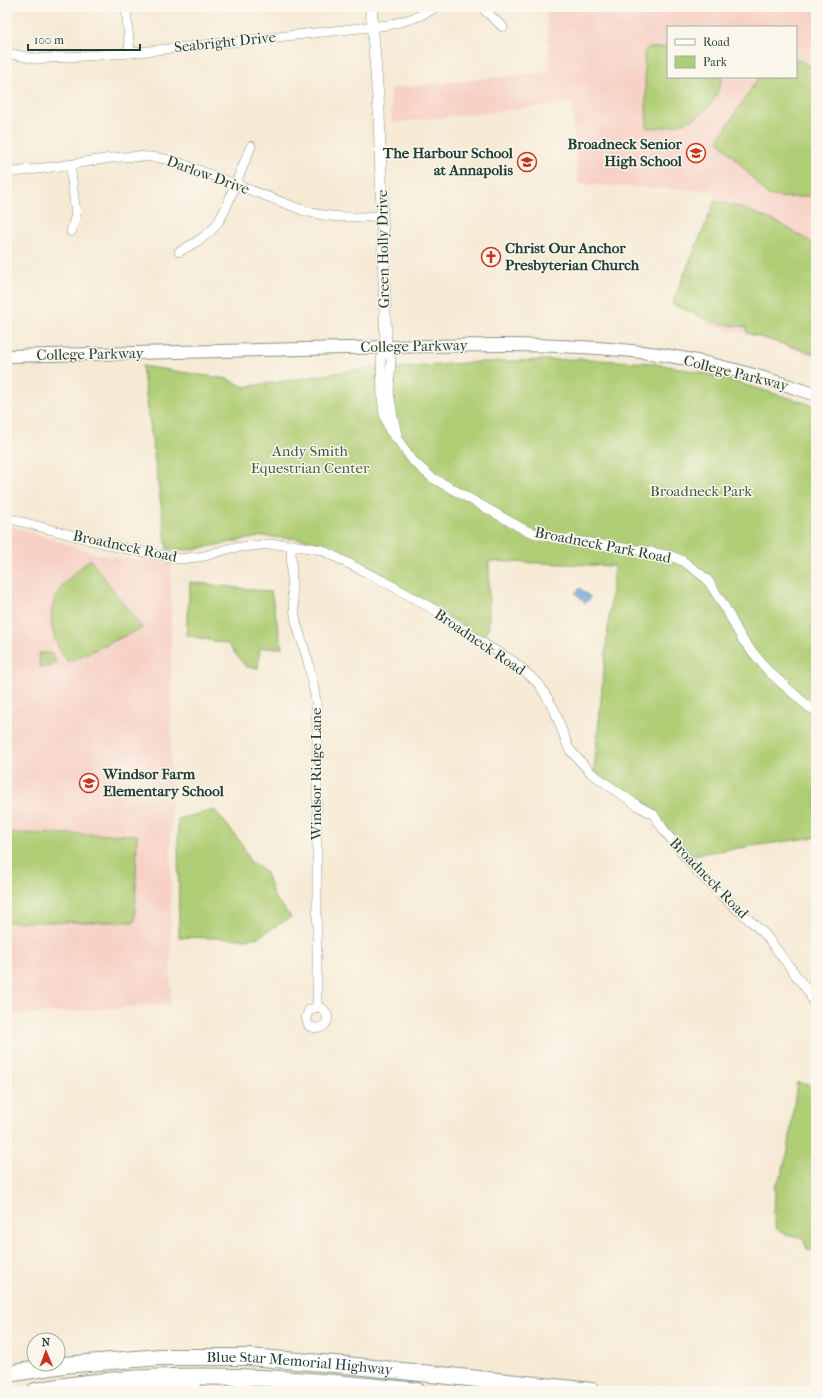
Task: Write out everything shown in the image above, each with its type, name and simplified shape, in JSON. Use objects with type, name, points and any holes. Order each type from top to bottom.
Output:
[{"type":"highway","name":"Blue Star Memorial Highway","points":[[7,1374],[63,1364],[160,1357],[249,1357],[346,1365],[592,1391]]},
{"type":"highway","name":"Blue Star Memorial Highway","points":[[35,1391],[72,1384],[118,1380],[225,1376],[286,1378],[417,1391]]},
{"type":"highway","points":[[93,1391],[137,1389],[195,1391]]},
{"type":"main road","name":"College Parkway","points":[[7,356],[493,345],[554,346],[625,350],[666,356],[721,367],[816,395]]},
{"type":"street","points":[[126,7],[130,53]]},
{"type":"street","name":"Green Holly Drive","points":[[371,7],[379,111],[386,347]]},
{"type":"street","name":"Seabright Drive","points":[[7,53],[36,59],[130,53],[388,25],[411,19],[436,7]]},
{"type":"street","points":[[481,7],[503,27]]},
{"type":"street","points":[[179,252],[201,239],[212,230],[225,210],[251,146]]},
{"type":"street","name":"Darlow Drive","points":[[7,173],[134,155],[156,156],[175,161],[316,214],[339,218],[382,216]]},
{"type":"street","points":[[70,164],[76,214],[71,232]]},
{"type":"street","name":"Broadneck Park Road","points":[[386,347],[391,358],[389,393],[398,440],[413,461],[431,477],[525,530],[555,538],[651,552],[671,556],[683,561],[707,579],[726,609],[742,639],[768,671],[810,708],[816,711]]},
{"type":"street","name":"Broadneck Road","points":[[7,518],[117,546],[180,559],[205,556],[231,548],[271,544],[291,545],[322,550],[385,582],[435,610],[481,642],[513,661],[539,684],[554,709],[569,749],[591,773],[638,806],[653,814],[666,833],[698,872],[720,894],[764,933],[808,991],[816,1007]]},
{"type":"street","name":"Windsor Ridge Lane","points":[[291,545],[292,592],[296,622],[308,661],[316,700],[317,1006]]},
{"type":"shaded area","name":"Broadneck Senior High School","points":[[546,7],[816,7],[816,357],[746,333],[707,326],[714,191],[578,184],[572,103],[392,123],[390,88],[550,72]]},
{"type":"shaded area","name":"Windsor Farm Elementary School","points":[[7,524],[100,555],[171,563],[171,1004],[7,1016]]},
{"type":"green space","points":[[667,47],[667,78],[722,78],[718,91],[705,111],[695,118],[673,126],[647,128],[644,53],[647,48]]},
{"type":"green space","points":[[797,59],[816,70],[816,194],[792,198],[768,195],[718,140],[758,78],[797,78]]},
{"type":"green space","points":[[715,201],[736,206],[777,222],[816,245],[816,354],[747,333],[747,327],[715,323],[672,304]]},
{"type":"green space","name":"Broadneck Park","points":[[580,359],[651,363],[709,374],[816,406],[816,837],[690,855],[651,807],[594,772],[614,566],[489,561],[489,626],[484,638],[341,553],[310,540],[263,536],[191,550],[167,549],[142,366],[227,379],[245,387],[376,367],[398,368],[478,362]]},
{"type":"green space","points":[[90,559],[142,628],[68,662],[53,634],[51,614],[53,604],[63,585]]},
{"type":"green space","points":[[190,582],[271,592],[282,648],[260,648],[258,668],[246,667],[228,644],[186,635]]},
{"type":"green space","points":[[39,653],[51,653],[55,659],[55,664],[50,667],[40,667]]},
{"type":"green space","points":[[215,810],[242,844],[249,860],[266,873],[274,897],[291,917],[258,937],[247,939],[179,937],[178,819]]},
{"type":"green space","points":[[7,833],[137,835],[135,922],[7,922]]},
{"type":"green space","points":[[797,1082],[812,1086],[815,1101],[816,1251],[807,1249],[803,1238],[782,1233],[776,1228],[774,1218],[775,1186],[781,1176],[788,1151]]},
{"type":"water","points":[[580,588],[591,598],[585,603],[575,593]]},
{"type":"place","name":"Broadneck Senior High School","points":[[696,153]]},
{"type":"place","name":"The Harbour School at Annapolis","points":[[527,162]]},
{"type":"place","name":"Christ Our Anchor Presbyterian Church","points":[[491,257]]},
{"type":"place","name":"Windsor Farm Elementary School","points":[[89,783]]},
{"type":"park label","name":"Andy Smith Equestrian Center","points":[[310,460]]}]
